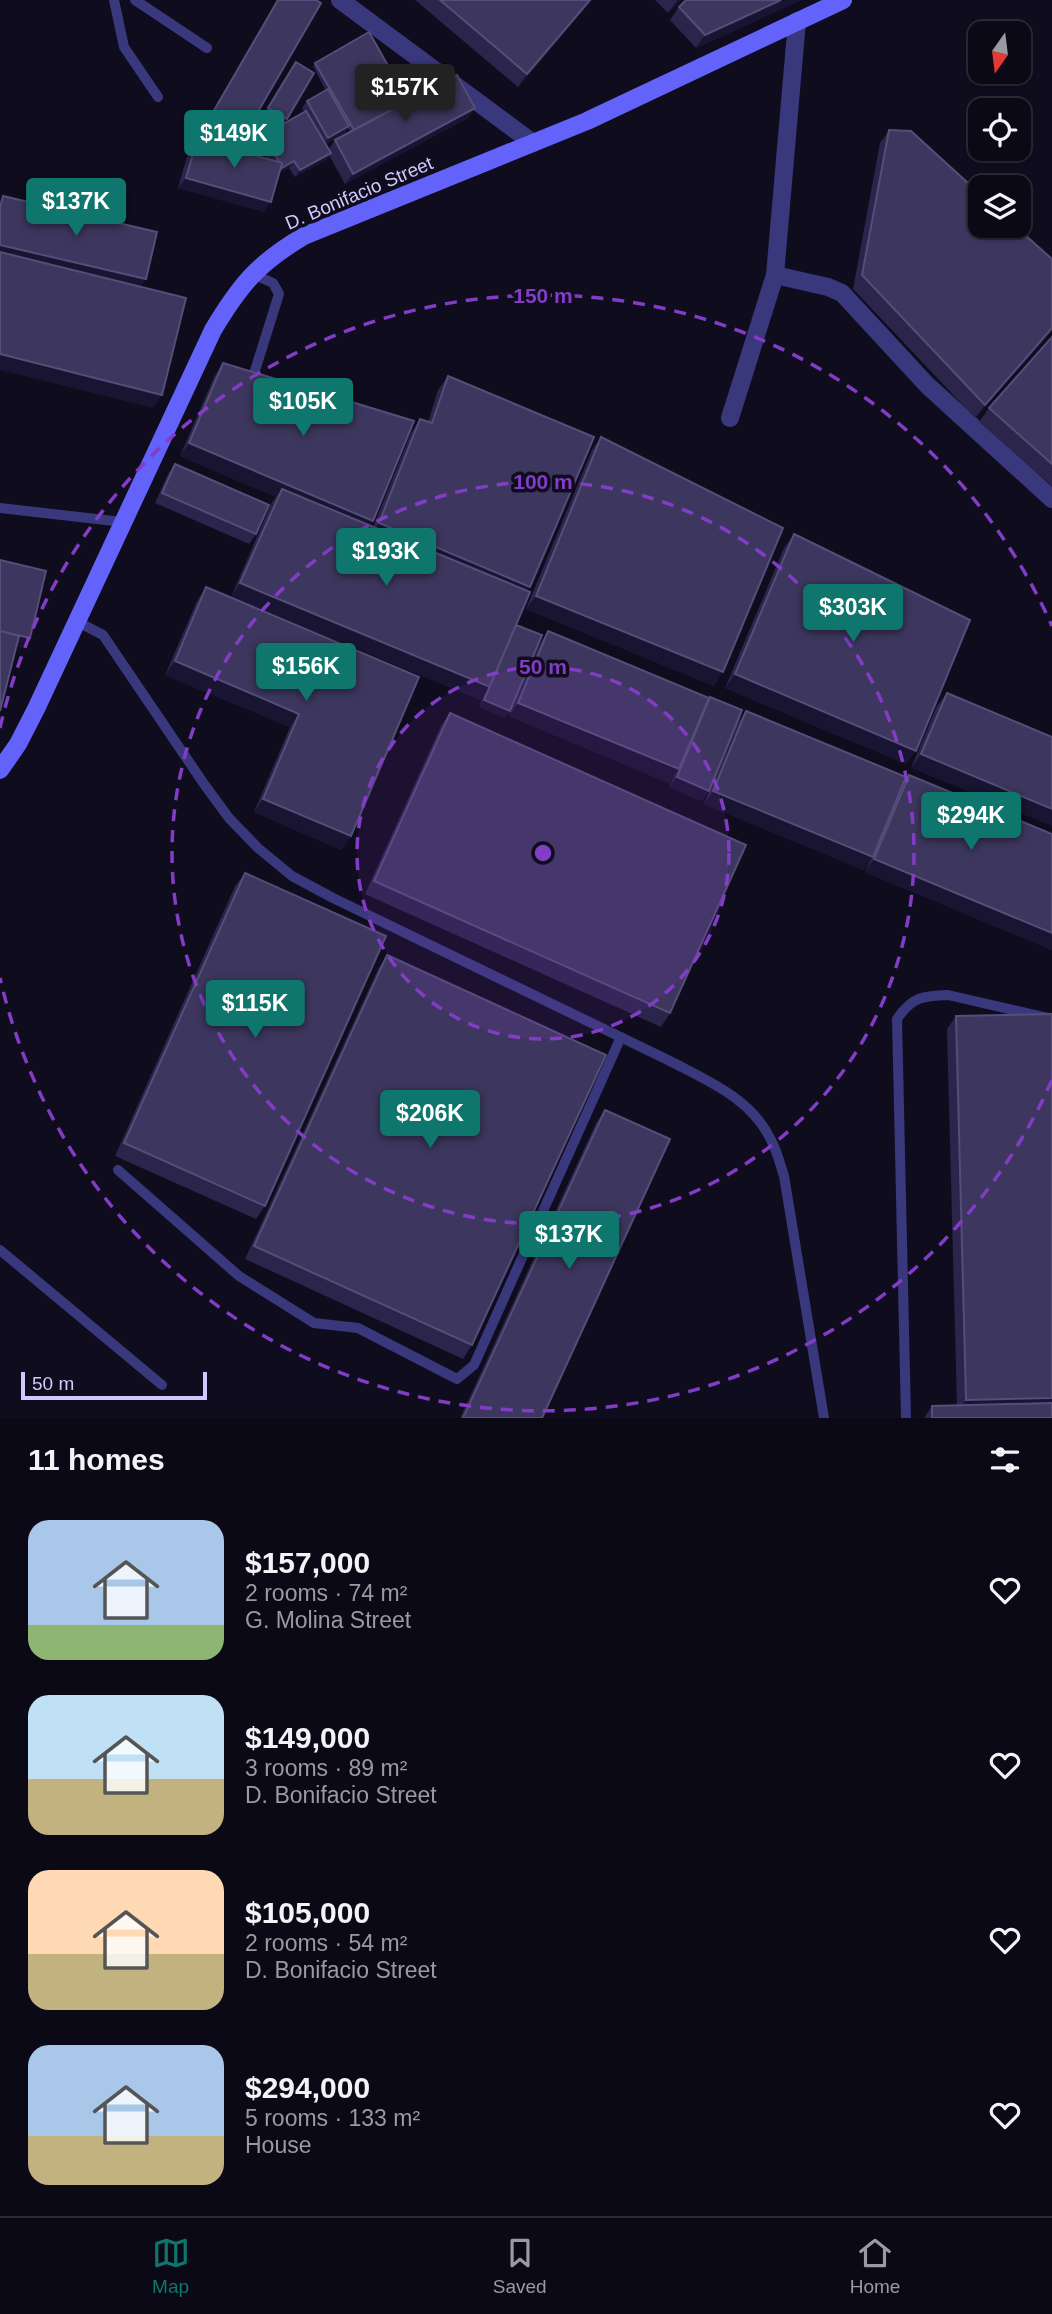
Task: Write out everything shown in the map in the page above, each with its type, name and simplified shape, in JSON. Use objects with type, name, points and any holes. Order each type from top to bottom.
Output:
[{"type":"main road","name":"D. Bonifacio Street","points":[[0,769],[30,721],[213,330],[233,297],[275,253],[304,236],[533,143],[633,99],[843,0]]},
{"type":"street","points":[[340,0],[533,143]]},
{"type":"street","points":[[730,418],[775,275],[797,21]]},
{"type":"street","points":[[775,275],[828,286],[842,293],[927,385],[1052,499]]},
{"type":"lane","points":[[114,0],[124,47],[158,97]]},
{"type":"lane","points":[[135,0],[207,48]]},
{"type":"lane","points":[[252,380],[279,294],[273,283],[253,274]]},
{"type":"lane","points":[[0,508],[123,522]]},
{"type":"lane","points":[[76,621],[103,635],[229,818],[258,848],[292,876],[621,1037],[724,1090],[755,1113],[771,1140],[784,1176],[824,1418]]},
{"type":"lane","points":[[906,1418],[897,1019],[908,1003],[934,995],[948,995],[1052,1020]]},
{"type":"lane","points":[[118,1170],[239,1276],[314,1323],[358,1328],[457,1379],[474,1365],[621,1037]]},
{"type":"lane","points":[[0,1250],[163,1385]]},
{"type":"building","points":[[278,0],[316,0],[321,3],[238,146],[205,126]]},
{"type":"building","points":[[440,0],[590,0],[527,74]]},
{"type":"building","points":[[686,0],[781,0],[705,35],[679,7]]},
{"type":"building","points":[[369,32],[408,101],[354,130],[315,63]]},
{"type":"building","points":[[296,62],[314,73],[287,119],[268,108]]},
{"type":"building","points":[[457,75],[475,108],[353,174],[335,140]]},
{"type":"building","points":[[328,89],[349,126],[328,138],[307,101]]},
{"type":"building","points":[[306,111],[331,153],[300,170],[294,161],[282,168],[282,163],[264,135]]},
{"type":"building","points":[[889,130],[911,131],[968,183],[968,238],[1028,238],[1052,259],[1052,328],[985,405],[862,275]]},
{"type":"building","points":[[197,139],[282,163],[271,202],[186,178]]},
{"type":"building","points":[[3,196],[157,232],[146,279],[0,245],[0,207]]},
{"type":"building","points":[[0,252],[186,298],[162,395],[0,354]]},
{"type":"building","points":[[1052,337],[1052,464],[989,408]]},
{"type":"building","points":[[223,363],[414,421],[373,521],[189,443]]},
{"type":"building","points":[[448,376],[594,437],[530,587],[379,523],[420,419],[432,423]]},
{"type":"building","points":[[601,437],[783,528],[723,672],[536,596]]},
{"type":"building","points":[[175,464],[269,505],[256,534],[162,493]]},
{"type":"building","points":[[282,489],[530,592],[490,687],[240,583]]},
{"type":"building","points":[[794,534],[970,620],[916,751],[735,674]]},
{"type":"building","points":[[0,560],[46,571],[30,638],[0,631]]},
{"type":"building","points":[[206,587],[419,677],[351,836],[263,799],[299,714],[175,661]]},
{"type":"building","points":[[516,625],[542,635],[510,711],[484,700]]},
{"type":"building","points":[[0,631],[19,636],[0,711]]},
{"type":"building","points":[[548,631],[709,698],[679,769],[518,703]]},
{"type":"building","points":[[947,693],[1052,737],[1052,809],[921,754]]},
{"type":"building","points":[[710,697],[742,710],[709,791],[677,777]]},
{"type":"building","points":[[746,711],[906,777],[873,857],[713,791]]},
{"type":"building","points":[[450,713],[746,845],[670,1013],[374,881]]},
{"type":"building","points":[[909,775],[1052,834],[1052,933],[874,859]]},
{"type":"building","points":[[245,873],[386,936],[265,1206],[124,1143]]},
{"type":"building","points":[[387,955],[606,1055],[472,1345],[254,1246]]},
{"type":"building","points":[[1052,1014],[1052,1398],[966,1400],[956,1016]]},
{"type":"building","points":[[605,1110],[670,1139],[542,1418],[463,1418]]},
{"type":"building","points":[[1052,1403],[1052,1418],[932,1418],[932,1406]]}]
